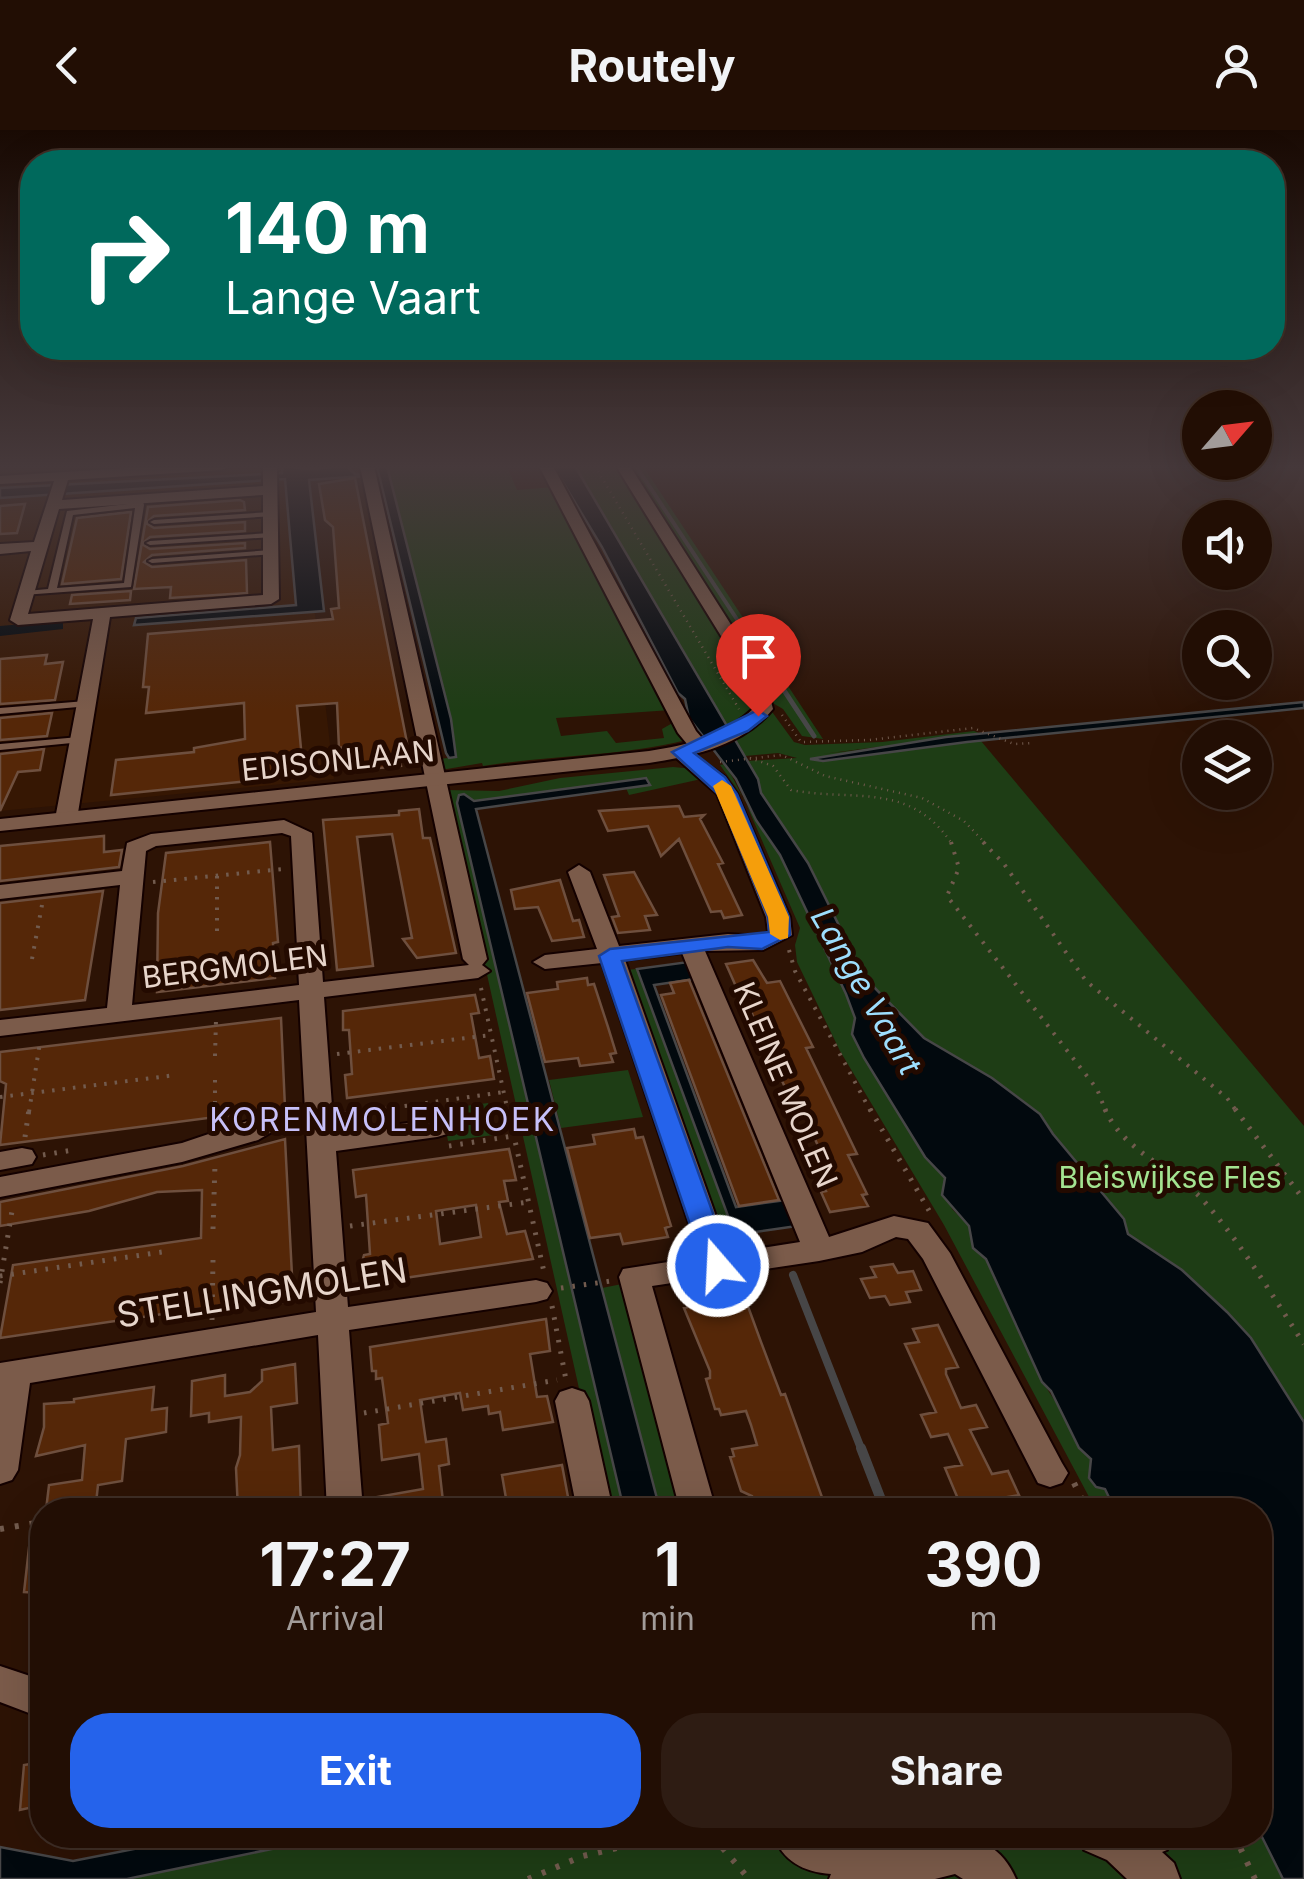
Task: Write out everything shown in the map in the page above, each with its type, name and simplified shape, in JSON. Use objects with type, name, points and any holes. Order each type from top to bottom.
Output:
[{"type":"street","points":[[0,549],[38,549],[18,620],[271,600],[270,548]]},
{"type":"street","points":[[385,548],[476,965]]},
{"type":"street","points":[[545,962],[728,941],[768,942],[782,930],[728,794],[690,749],[688,734],[589,548]]},
{"type":"street","points":[[674,548],[756,678],[764,709],[741,719]]},
{"type":"street","points":[[66,819],[102,614]]},
{"type":"street","name":"EDISONLAAN","points":[[0,825],[436,782],[690,749],[741,719]]},
{"type":"street","points":[[119,1014],[130,881],[135,848],[140,843],[295,828],[301,833],[344,1498]]},
{"type":"street","points":[[579,872],[718,1266]]},
{"type":"street","points":[[0,892],[130,881]]},
{"type":"street","name":"KLEINE MOLEN","points":[[691,946],[820,1250]]},
{"type":"street","name":"BERGMOLEN","points":[[0,1028],[311,991],[476,965]]},
{"type":"street","points":[[0,1187],[215,1144],[256,1132],[265,1124]]},
{"type":"street","points":[[319,1131],[437,1128]]},
{"type":"street","points":[[695,1498],[634,1277],[851,1244],[894,1226],[925,1236],[1050,1473]]},
{"type":"street","name":"STELLINGMOLEN","points":[[7,1375],[547,1285]]},
{"type":"street","points":[[0,1470],[7,1375]]},
{"type":"street","points":[[569,1390],[592,1498]]},
{"type":"street","points":[[0,1684],[30,1695]]},
{"type":"street","points":[[808,1848],[816,1852],[856,1848]]},
{"type":"street","points":[[1132,1848],[1158,1879]]},
{"type":"street","points":[[850,1879],[955,1852],[976,1860],[994,1879]]},
{"type":"lane","points":[[26,593],[128,586],[133,548]]},
{"type":"lane","points":[[152,560],[204,548]]},
{"type":"lane","points":[[38,549],[62,550],[52,591]]},
{"type":"lane","points":[[0,711],[86,704]]},
{"type":"lane","points":[[0,747],[80,740]]},
{"type":"path","points":[[641,548],[741,719]]},
{"type":"path","points":[[763,700],[776,708],[801,742],[869,740],[973,728],[1005,740],[1034,742]]},
{"type":"path","points":[[720,762],[782,755],[825,776],[922,798],[964,822],[1004,864],[1086,982],[1227,1098],[1304,1200]]},
{"type":"path","points":[[750,758],[773,766],[790,790],[905,800],[934,818],[962,860],[962,871],[947,896],[959,915],[1097,1090],[1120,1134],[1198,1195],[1233,1236],[1304,1344]]},
{"type":"path","points":[[130,881],[302,866]]},
{"type":"path","points":[[217,876],[217,934]]},
{"type":"path","points":[[32,960],[45,887]]},
{"type":"path","points":[[338,1418],[569,1390],[476,965]]},
{"type":"path","points":[[215,1056],[216,1002]]},
{"type":"path","points":[[316,1056],[491,1035]]},
{"type":"path","points":[[0,1097],[176,1075]]},
{"type":"path","points":[[319,1131],[504,1092]]},
{"type":"path","points":[[324,1230],[529,1202]]},
{"type":"path","points":[[0,1276],[162,1252]]},
{"type":"path","points":[[212,1339],[213,1260]]},
{"type":"path","points":[[547,1285],[616,1280]]},
{"type":"path","points":[[0,1529],[30,1524]]},
{"type":"path","points":[[528,1879],[583,1856],[617,1848]]},
{"type":"path","points":[[723,1848],[748,1879]]},
{"type":"path","points":[[1240,1848],[1255,1879]]},
{"type":"shaded area","points":[[0,548],[307,548],[334,779],[0,811]]},
{"type":"green space","points":[[408,548],[586,548],[671,710],[556,718],[561,736],[607,731],[616,743],[664,738],[662,729],[676,721],[686,740],[635,750],[441,770],[439,759],[456,757],[451,719]]},
{"type":"green space","points":[[622,548],[668,548],[744,669],[754,704],[749,714],[731,727],[725,724]]},
{"type":"green space","points":[[681,548],[697,548],[823,739],[802,736],[783,709],[771,702],[756,664]]},
{"type":"green space","name":"Bleiswijkse Fles","points":[[770,709],[794,742],[805,745],[882,742],[974,731],[981,734],[822,754],[974,737],[981,741],[1304,1126],[1304,1636],[1272,1544],[1272,1498],[1251,1498],[926,1040],[865,978],[808,863],[761,793],[746,761],[797,758],[778,753],[745,756],[733,739],[760,724]]},
{"type":"green space","points":[[724,764],[733,778],[743,797],[720,765]]},
{"type":"green space","points":[[673,767],[695,769],[706,778],[629,795],[626,788],[650,785],[647,778],[474,801],[463,794],[457,803],[621,1498],[603,1498],[446,790],[499,791],[560,778]]},
{"type":"green space","points":[[746,803],[805,904],[846,994],[855,1018],[853,1034],[864,1058],[925,1157],[945,1178],[952,1209],[969,1226],[973,1248],[986,1259],[1042,1382],[1089,1456],[1089,1478],[1109,1498],[1090,1498],[944,1225],[840,1051],[797,962],[795,945],[800,928]]},
{"type":"green space","points":[[637,969],[735,1235],[719,1238],[625,970]]},
{"type":"green space","points":[[628,1070],[643,1117],[561,1128],[549,1080]]},
{"type":"green space","points":[[488,1103],[494,1135],[448,1141],[442,1109]]},
{"type":"green space","points":[[622,1284],[681,1498],[657,1498],[602,1288]]},
{"type":"green space","points":[[1272,1727],[1304,1879],[67,1879],[217,1848],[1272,1848]]},
{"type":"water","points":[[291,548],[317,548],[324,611],[134,625],[136,618],[296,605]]},
{"type":"water","points":[[397,548],[408,548],[451,719],[456,757],[449,758]]},
{"type":"water","name":"Lange Vaart","points":[[602,548],[623,548],[758,779],[761,793],[808,863],[865,978],[924,1038],[992,1078],[1040,1114],[1124,1219],[1128,1234],[1182,1270],[1251,1338],[1304,1422],[1304,1879],[1283,1879],[1268,1848],[1272,1848],[1272,1498],[1109,1498],[1105,1489],[1096,1487],[1089,1478],[1091,1459],[1079,1448],[1051,1391],[1042,1382],[986,1259],[973,1248],[969,1226],[942,1195],[945,1178],[925,1157],[852,1034],[855,1018],[846,994],[780,855],[756,820],[736,779],[689,718],[685,699],[678,693]]},
{"type":"water","points":[[1304,702],[1304,708],[967,742],[823,761],[810,759],[946,737]]},
{"type":"water","points":[[646,778],[650,785],[476,809],[657,1498],[621,1498],[457,803],[459,795],[464,794],[474,801]]},
{"type":"water","points":[[688,962],[695,979],[654,985],[736,1207],[786,1200],[797,1226],[735,1235],[637,969]]},
{"type":"water","points":[[0,1847],[73,1861],[139,1848],[276,1848],[127,1879],[0,1879]]},
{"type":"building","points":[[70,548],[126,548],[121,579],[62,584]]},
{"type":"building","points":[[141,548],[245,548],[152,555],[144,562],[152,567],[246,560],[247,593],[170,598],[171,587],[134,589]]},
{"type":"building","points":[[335,548],[369,548],[410,758],[400,759],[401,766],[349,771],[346,747],[339,748],[337,703],[297,706],[303,770],[283,769],[289,777],[111,795],[116,760],[194,752],[194,748],[245,739],[244,703],[146,713],[149,687],[143,687],[148,634],[333,619],[331,609],[339,608]]},
{"type":"building","points":[[131,591],[130,600],[70,604],[72,595]]},
{"type":"building","points":[[47,655],[45,664],[63,662],[55,700],[0,704],[0,659]]},
{"type":"building","points":[[52,713],[47,736],[0,740],[0,718]]},
{"type":"building","points":[[44,749],[40,770],[18,772],[0,811],[0,754]]},
{"type":"building","points":[[679,806],[684,817],[704,815],[700,819],[723,863],[718,864],[742,915],[724,918],[721,911],[711,912],[679,839],[661,856],[648,826],[608,831],[599,811]]},
{"type":"building","points":[[419,809],[423,838],[430,838],[456,953],[417,958],[403,939],[412,938],[392,834],[357,837],[373,966],[337,970],[323,820],[399,815],[399,811]]},
{"type":"building","points":[[104,836],[104,852],[122,850],[119,867],[0,881],[0,846]]},
{"type":"building","points":[[270,842],[278,942],[273,943],[275,978],[157,992],[158,913],[166,853]]},
{"type":"building","points":[[634,872],[657,915],[645,916],[650,930],[618,933],[612,917],[619,916],[604,875]]},
{"type":"building","points":[[560,880],[573,921],[579,920],[584,937],[552,941],[538,907],[515,909],[511,890]]},
{"type":"building","points":[[103,891],[85,1000],[0,1010],[0,903]]},
{"type":"building","points":[[753,960],[767,983],[780,981],[813,1047],[806,1048],[857,1154],[848,1155],[867,1194],[862,1195],[868,1206],[830,1212],[821,1192],[826,1191],[820,1177],[824,1176],[812,1149],[819,1148],[802,1110],[796,1111],[771,1057],[777,1056],[762,1024],[756,1024],[743,990],[738,991],[726,964]]},
{"type":"building","points":[[587,978],[588,985],[594,984],[608,1027],[616,1053],[610,1054],[613,1062],[580,1066],[578,1058],[545,1062],[527,993],[558,989],[557,982]]},
{"type":"building","points":[[689,980],[779,1200],[739,1206],[661,995],[674,993],[670,983]]},
{"type":"building","points":[[475,995],[479,1013],[471,1014],[479,1058],[490,1056],[494,1079],[347,1098],[345,1075],[352,1074],[349,1030],[343,1030],[343,1011]]},
{"type":"building","points":[[281,1018],[285,1108],[0,1145],[6,1084],[0,1081],[0,1052]]},
{"type":"building","points":[[634,1129],[636,1138],[643,1137],[671,1226],[665,1228],[668,1237],[623,1244],[620,1234],[590,1238],[567,1148],[595,1144],[593,1135]]},
{"type":"building","points":[[285,1139],[293,1295],[284,1296],[284,1302],[265,1305],[264,1299],[0,1338],[13,1265],[201,1238],[202,1190],[157,1192],[89,1211],[0,1226],[0,1202],[183,1166]]},
{"type":"building","points":[[509,1149],[516,1180],[504,1181],[508,1201],[499,1202],[507,1234],[525,1231],[533,1259],[364,1284],[362,1262],[364,1255],[370,1254],[366,1195],[356,1197],[353,1170]],"holes":[[[476,1205],[481,1237],[440,1244],[436,1211]]]},
{"type":"building","points":[[893,1264],[898,1273],[913,1271],[921,1290],[906,1292],[910,1302],[890,1305],[885,1296],[870,1298],[861,1279],[876,1277],[871,1267]]},
{"type":"building","points":[[745,1282],[752,1300],[746,1301],[822,1498],[752,1498],[741,1491],[730,1457],[734,1456],[732,1449],[757,1445],[751,1425],[746,1411],[721,1415],[715,1409],[706,1379],[710,1378],[710,1371],[684,1308],[688,1307],[686,1301],[709,1298],[706,1288]]},
{"type":"building","points":[[546,1319],[550,1351],[530,1354],[537,1397],[547,1396],[553,1422],[503,1430],[500,1412],[489,1414],[488,1406],[463,1410],[460,1393],[420,1400],[426,1442],[446,1439],[449,1464],[439,1466],[443,1498],[372,1498],[423,1489],[419,1454],[382,1460],[379,1425],[388,1423],[382,1378],[376,1379],[376,1371],[372,1371],[370,1347]]},
{"type":"building","points":[[938,1325],[958,1367],[946,1369],[946,1374],[961,1408],[976,1405],[987,1427],[970,1430],[992,1474],[1008,1471],[1019,1495],[958,1498],[945,1468],[962,1465],[948,1434],[931,1437],[921,1415],[936,1412],[905,1344],[919,1342],[913,1329]]},
{"type":"building","points":[[295,1364],[297,1403],[271,1407],[273,1450],[299,1446],[301,1498],[237,1498],[241,1417],[209,1422],[209,1413],[191,1416],[192,1381],[225,1375],[225,1396],[250,1392],[262,1381],[262,1370]]},
{"type":"building","points":[[154,1387],[152,1410],[167,1408],[166,1432],[126,1439],[122,1481],[98,1485],[97,1498],[47,1498],[49,1485],[82,1480],[85,1445],[36,1456],[44,1427],[44,1404]]},
{"type":"building","points":[[562,1465],[568,1497],[506,1498],[502,1475]]},
{"type":"building","points":[[30,1539],[30,1592],[24,1592]]},
{"type":"building","points":[[30,1764],[30,1808],[20,1810],[24,1765]]},
{"type":"waterway","points":[[690,548],[746,633]]},
{"type":"waterway","points":[[0,631],[58,626]]},
{"type":"waterway","points":[[745,631],[814,736]]},
{"type":"waterway","points":[[793,1275],[862,1451]]},
{"type":"waterway","points":[[861,1448],[880,1498]]},
{"type":"slow traffic","points":[[722,786],[778,917],[780,934]]},
{"type":"district","name":"KORENMOLENHOEK","points":[[383,1120]]},
{"type":"route","points":[[718,1266],[610,956],[728,941],[762,942],[780,935],[778,917],[728,794],[718,781],[681,752],[742,727],[758,716]]}]
